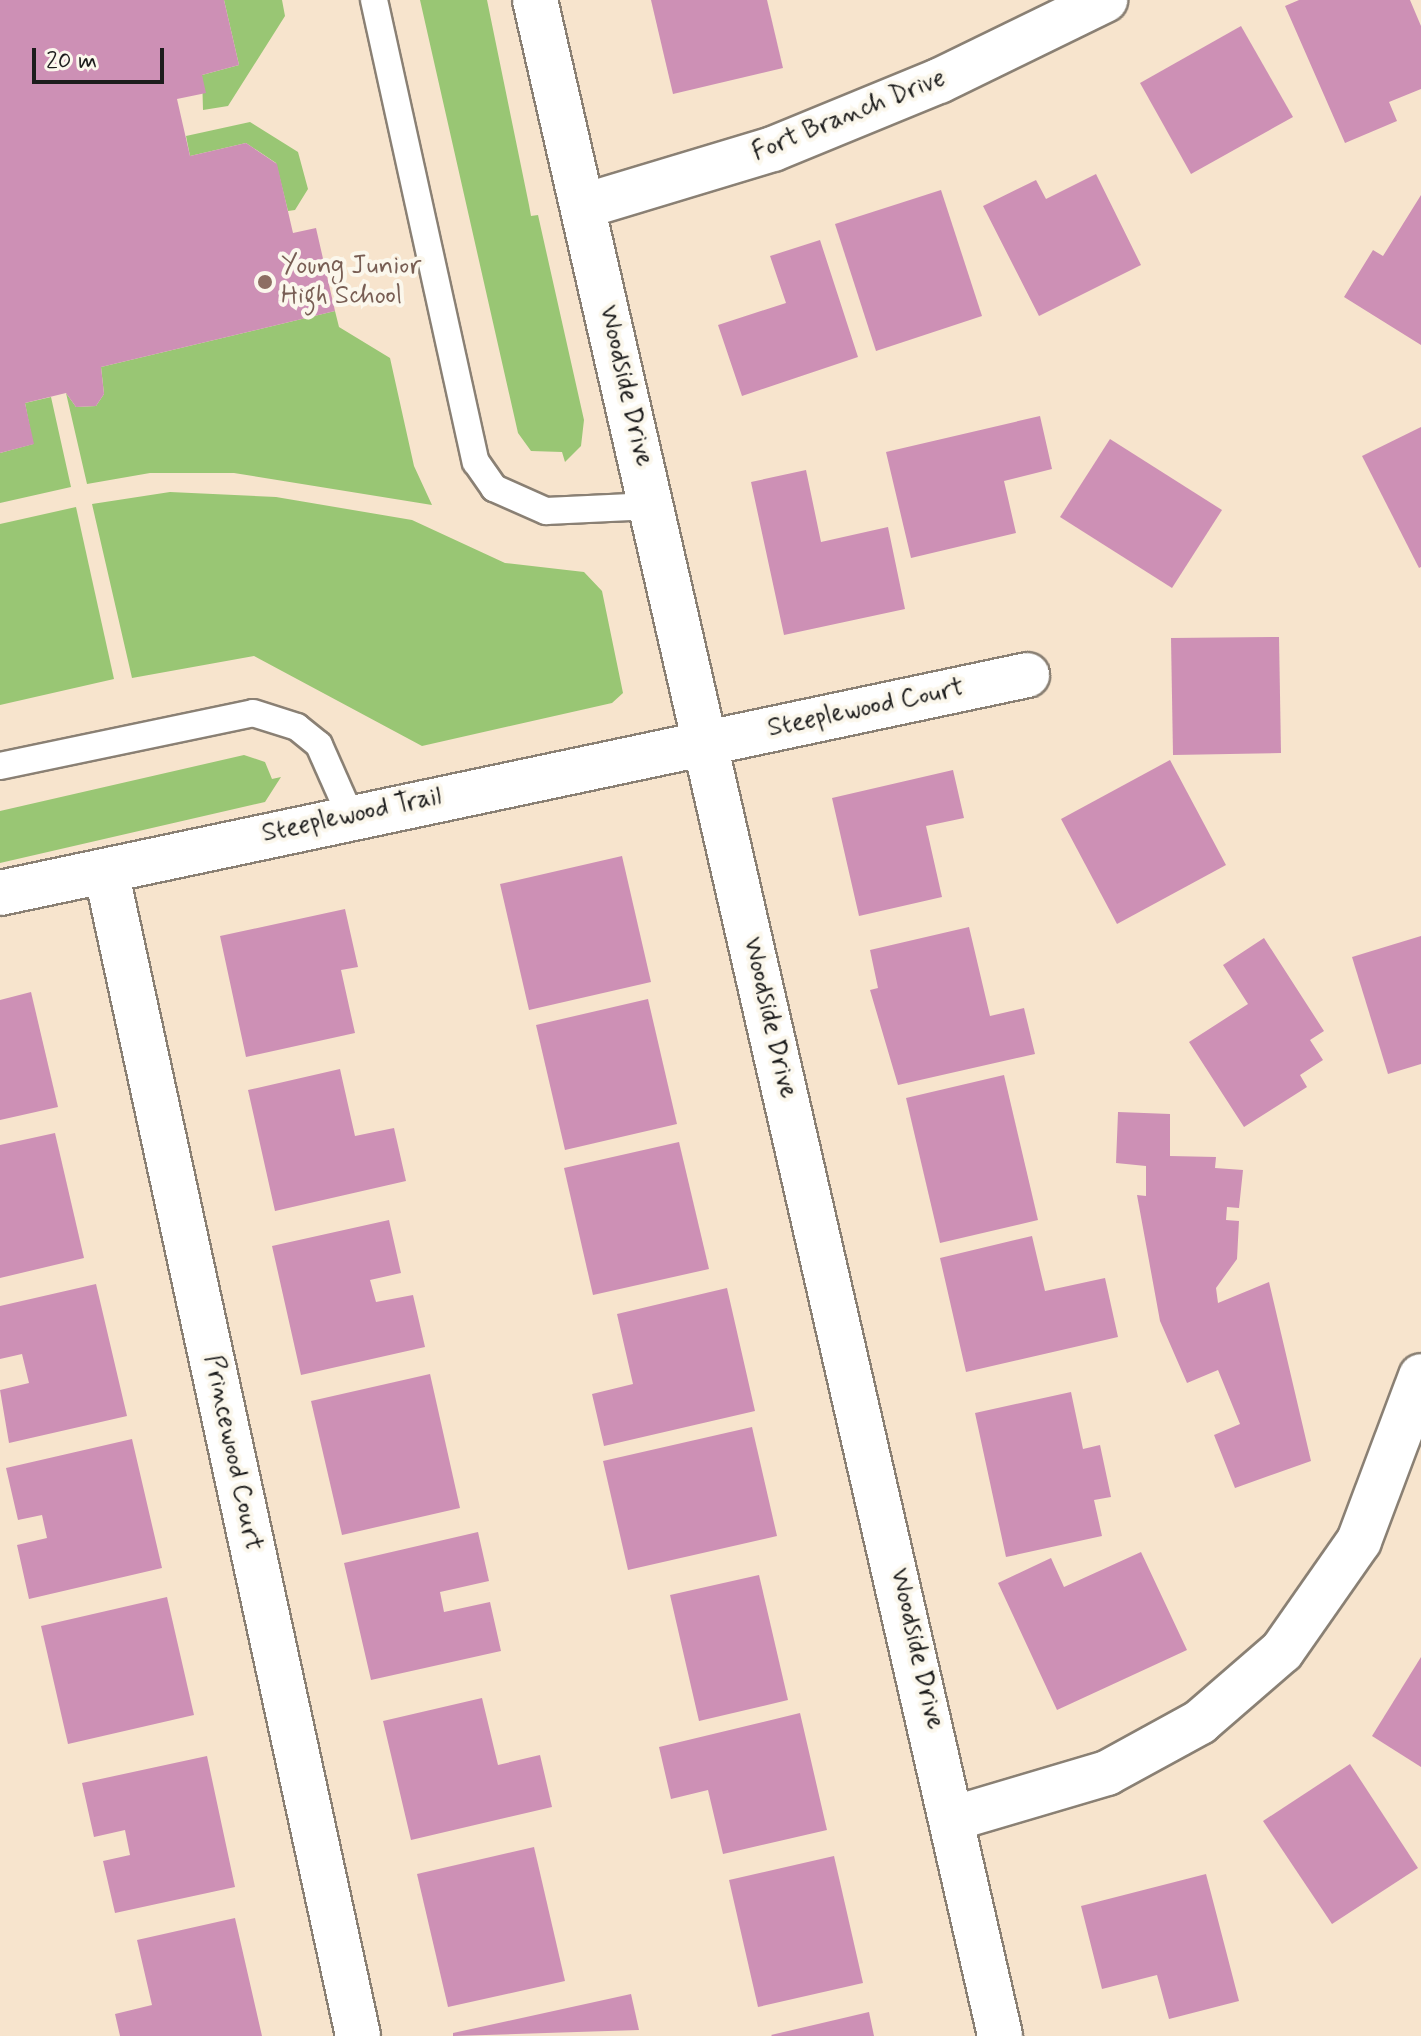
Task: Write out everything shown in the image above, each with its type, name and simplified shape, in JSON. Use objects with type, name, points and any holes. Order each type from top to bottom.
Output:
[{"type":"street","name":"Woodside Drive","points":[[535,0],[955,1818],[1000,2036]]},
{"type":"street","name":"Fort Branch Drive","points":[[584,206],[773,149],[939,81],[1105,0]]},
{"type":"street","name":"Steeplewood Court","points":[[705,743],[1027,675]]},
{"type":"street","name":"Steeplewood Trail","points":[[0,893],[350,815],[705,743]]},
{"type":"street","name":"Princewood Court","points":[[106,871],[358,2036]]},
{"type":"street","points":[[955,1818],[1107,1773],[1200,1722],[1282,1651],[1359,1541],[1421,1376]]},
{"type":"lane","points":[[374,0],[476,462],[494,488],[546,511],[652,506]]},
{"type":"lane","points":[[0,766],[253,713],[297,727],[319,745],[350,815]]},
{"type":"green space","points":[[224,0],[282,0],[285,16],[228,106],[203,110],[202,75],[239,65]]},
{"type":"green space","points":[[420,0],[487,0],[531,216],[538,215],[584,420],[581,446],[565,462],[562,452],[531,451],[518,433]]},
{"type":"green space","points":[[250,122],[298,152],[308,189],[295,210],[288,211],[276,163],[246,143],[190,156],[186,136]]},
{"type":"green space","points":[[335,311],[339,327],[390,358],[414,466],[432,505],[234,473],[150,473],[87,484],[66,393],[76,407],[96,406],[104,394],[101,367]]},
{"type":"green space","points":[[51,397],[71,487],[0,503],[0,453],[33,444],[25,403]]},
{"type":"green space","points":[[170,492],[276,497],[412,520],[505,563],[584,572],[602,591],[623,693],[612,703],[422,746],[254,656],[132,678],[92,504]]},
{"type":"green space","points":[[76,507],[114,679],[0,705],[0,524]]},
{"type":"green space","points":[[244,755],[265,762],[272,779],[281,777],[265,802],[0,863],[0,811]]},
{"type":"building","name":"Young Junior High School","points":[[0,0],[224,0],[239,65],[202,75],[206,93],[177,99],[190,156],[246,143],[277,164],[293,233],[316,228],[335,311],[101,367],[104,394],[96,406],[76,407],[66,393],[25,403],[34,444],[0,453]]},
{"type":"building","points":[[651,0],[767,0],[783,68],[673,94]]},
{"type":"building","points":[[1299,0],[1410,0],[1421,26],[1421,89],[1389,102],[1397,121],[1345,143],[1285,6]]},
{"type":"building","points":[[1241,26],[1293,117],[1191,174],[1140,83]]},
{"type":"building","points":[[1096,174],[1141,265],[1039,316],[983,206],[1036,180],[1046,199]]},
{"type":"building","points":[[941,190],[982,316],[876,351],[835,224]]},
{"type":"building","points":[[1421,195],[1421,345],[1344,297],[1373,250],[1383,256]]},
{"type":"building","points":[[820,240],[858,357],[742,396],[718,325],[786,303],[770,256]]},
{"type":"building","points":[[1040,416],[1052,469],[1004,481],[1016,533],[911,558],[886,452]]},
{"type":"building","points":[[1421,427],[1421,567],[1419,568],[1362,456]]},
{"type":"building","points":[[1110,439],[1222,510],[1172,588],[1060,517]]},
{"type":"building","points":[[806,470],[821,542],[888,527],[905,609],[784,635],[751,482]]},
{"type":"building","points":[[1279,637],[1281,753],[1173,755],[1171,638]]},
{"type":"building","points":[[1170,760],[1226,865],[1117,924],[1061,819]]},
{"type":"building","points":[[953,770],[964,818],[926,826],[942,897],[859,916],[832,798]]},
{"type":"building","points":[[622,856],[651,982],[529,1010],[500,884]]},
{"type":"building","points":[[345,909],[358,967],[341,970],[355,1033],[246,1057],[220,936]]},
{"type":"building","points":[[969,927],[990,1016],[1024,1008],[1035,1054],[898,1085],[870,990],[878,988],[870,950]]},
{"type":"building","points":[[1421,936],[1421,1064],[1388,1074],[1352,957]]},
{"type":"building","points":[[1264,938],[1324,1031],[1310,1040],[1323,1060],[1300,1075],[1307,1087],[1244,1127],[1189,1042],[1248,1004],[1223,965]]},
{"type":"building","points":[[31,992],[58,1107],[0,1120],[0,1000]]},
{"type":"building","points":[[648,999],[677,1124],[565,1150],[536,1025]]},
{"type":"building","points":[[340,1069],[355,1136],[394,1128],[406,1181],[275,1211],[248,1090]]},
{"type":"building","points":[[1004,1075],[1038,1220],[940,1243],[906,1098]]},
{"type":"building","points":[[1118,1112],[1170,1114],[1170,1156],[1216,1157],[1215,1168],[1243,1170],[1239,1208],[1227,1207],[1226,1220],[1239,1221],[1237,1259],[1216,1288],[1218,1303],[1269,1282],[1311,1461],[1235,1488],[1214,1435],[1240,1424],[1218,1370],[1187,1383],[1160,1321],[1137,1195],[1146,1196],[1146,1166],[1116,1163]]},
{"type":"building","points":[[55,1133],[84,1258],[0,1278],[0,1145]]},
{"type":"building","points":[[679,1142],[709,1269],[593,1295],[564,1168]]},
{"type":"building","points":[[389,1220],[401,1273],[370,1280],[376,1302],[413,1295],[425,1347],[301,1375],[272,1246]]},
{"type":"building","points":[[1032,1236],[1045,1291],[1105,1278],[1118,1337],[966,1372],[940,1258]]},
{"type":"building","points":[[96,1284],[127,1416],[9,1443],[0,1390],[29,1383],[22,1354],[0,1359],[0,1306]]},
{"type":"building","points":[[727,1288],[755,1411],[604,1446],[592,1394],[633,1384],[617,1314]]},
{"type":"building","points":[[430,1374],[460,1508],[342,1535],[311,1401]]},
{"type":"building","points":[[1071,1392],[1083,1449],[1100,1445],[1111,1497],[1094,1500],[1102,1536],[1006,1557],[975,1413]]},
{"type":"building","points":[[752,1427],[777,1536],[628,1570],[603,1461]]},
{"type":"building","points":[[132,1439],[162,1568],[29,1599],[17,1545],[47,1538],[42,1515],[18,1520],[6,1468]]},
{"type":"building","points":[[478,1532],[489,1581],[440,1592],[444,1612],[490,1602],[501,1651],[371,1680],[344,1563]]},
{"type":"building","points":[[1141,1552],[1187,1650],[1057,1710],[998,1583],[1051,1558],[1064,1587]]},
{"type":"building","points":[[759,1575],[788,1700],[699,1721],[670,1595]]},
{"type":"building","points":[[167,1597],[194,1715],[68,1744],[41,1626]]},
{"type":"building","points":[[1421,1657],[1421,1767],[1372,1736]]},
{"type":"building","points":[[482,1698],[498,1765],[540,1755],[552,1807],[411,1840],[383,1721]]},
{"type":"building","points":[[800,1713],[827,1830],[723,1854],[708,1790],[671,1799],[659,1747]]},
{"type":"building","points":[[207,1756],[235,1887],[115,1913],[103,1861],[130,1855],[125,1830],[94,1837],[82,1783]]},
{"type":"building","points":[[1350,1764],[1418,1868],[1332,1924],[1263,1821]]},
{"type":"building","points":[[534,1847],[565,1981],[448,2007],[417,1874]]},
{"type":"building","points":[[834,1856],[863,1983],[758,2007],[729,1880]]},
{"type":"building","points":[[1206,1874],[1239,2001],[1169,2019],[1157,1975],[1102,1989],[1081,1906]]},
{"type":"building","points":[[235,1918],[262,2036],[120,2036],[115,2014],[152,2005],[137,1940]]},
{"type":"building","points":[[631,1994],[639,2030],[453,2036],[453,2033]]},
{"type":"building","points":[[869,2012],[874,2036],[771,2035]]},
{"type":"place","name":"Young Junior High School","points":[[265,282]]}]
